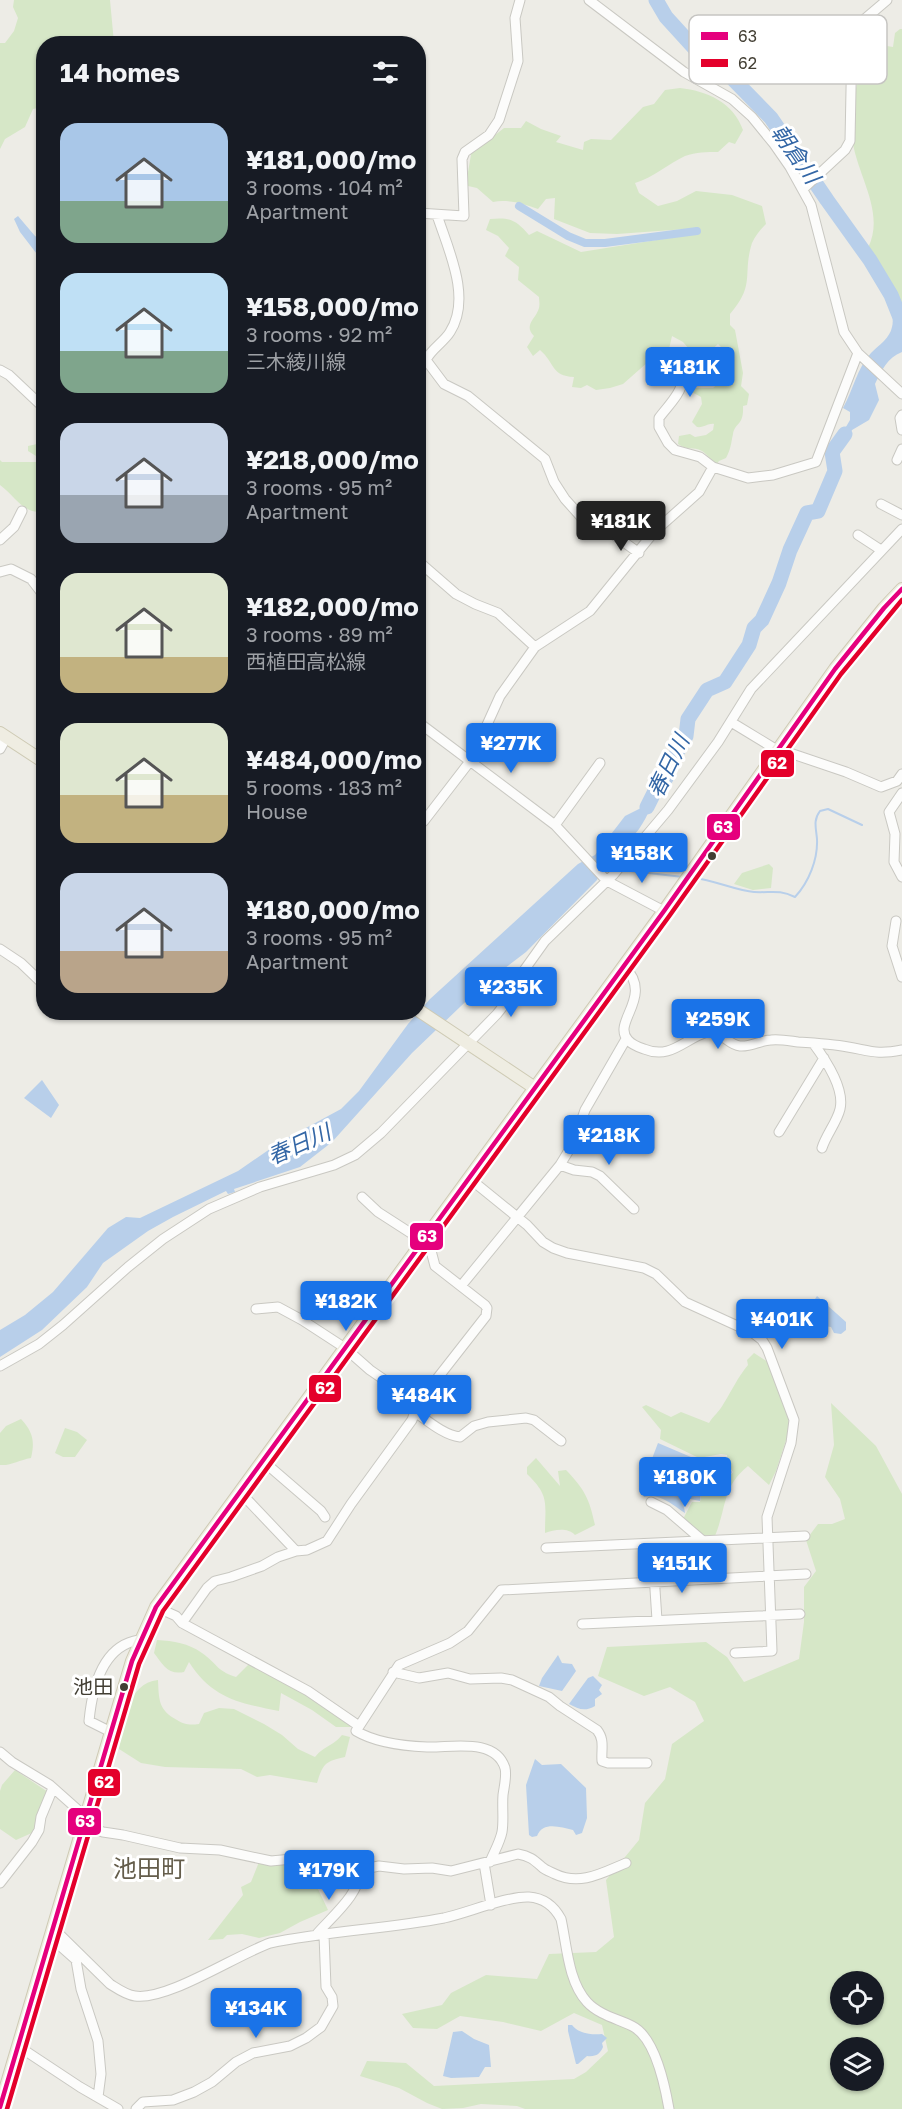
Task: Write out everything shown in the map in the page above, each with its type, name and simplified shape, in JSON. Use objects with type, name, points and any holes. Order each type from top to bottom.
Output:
[{"type":"main road","points":[[1,2101],[111,1732],[140,1640],[156,1607],[664,911],[835,669],[902,589]]},
{"type":"main road","points":[[2,740],[36,758]]},
{"type":"main road","points":[[426,1015],[535,1088]]},
{"type":"street","points":[[426,214],[464,216],[462,159],[465,152],[489,135],[499,120],[518,61],[515,18],[520,0]]},
{"type":"street","points":[[589,0],[689,75]]},
{"type":"street","points":[[871,15],[887,0]]},
{"type":"street","points":[[705,84],[732,99],[752,117],[805,187],[844,332],[860,356],[902,394]]},
{"type":"street","points":[[805,187],[845,150],[850,141],[851,84]]},
{"type":"street","points":[[437,215],[459,287],[460,307],[451,332],[426,360],[439,379],[468,396],[545,459],[554,482],[582,518],[596,528],[603,527],[639,553]]},
{"type":"street","points":[[682,361],[680,370],[683,381],[678,393],[658,418],[659,427],[668,443],[675,450],[700,457],[713,467],[748,478],[773,475],[816,462],[860,356]]},
{"type":"street","points":[[0,370],[9,375],[36,400]]},
{"type":"street","points":[[902,415],[902,430]]},
{"type":"street","points":[[897,460],[902,449]]},
{"type":"street","points":[[426,818],[471,760],[500,696],[535,647],[590,611],[654,532],[699,492],[713,467]]},
{"type":"street","points":[[882,504],[902,515]]},
{"type":"street","points":[[0,540],[14,527],[22,511]]},
{"type":"street","points":[[0,1366],[39,1344],[128,1267],[164,1239],[209,1209],[260,1187],[334,1165],[355,1155],[388,1125],[497,1014],[545,942],[639,847],[668,810],[700,769],[751,689],[902,528]]},
{"type":"street","points":[[858,535],[881,550]]},
{"type":"street","points":[[426,568],[456,594],[498,613],[535,647]]},
{"type":"street","points":[[0,572],[11,569],[31,579],[36,586]]},
{"type":"street","points":[[731,722],[778,750],[846,772],[881,787],[897,781],[902,774]]},
{"type":"street","points":[[426,728],[555,825],[606,879],[664,911]]},
{"type":"street","points":[[555,825],[600,763]]},
{"type":"street","points":[[902,793],[889,812],[896,843],[894,862],[902,877]]},
{"type":"street","points":[[896,921],[892,946],[902,977]]},
{"type":"street","points":[[0,949],[21,963],[36,977]]},
{"type":"street","points":[[624,966],[633,974],[637,994],[627,1017],[624,1031],[626,1039],[633,1045],[652,1052],[669,1051],[708,1032],[715,1033],[736,1046],[771,1040],[849,1047],[875,1053],[902,1050]]},
{"type":"street","points":[[461,1286],[519,1218],[560,1165],[574,1142],[585,1110],[626,1039]]},
{"type":"street","points":[[813,1043],[829,1065],[841,1099],[840,1110],[826,1134],[822,1148]]},
{"type":"street","points":[[778,1132],[824,1058]]},
{"type":"street","points":[[560,1165],[600,1176],[633,1209]]},
{"type":"street","points":[[469,1178],[553,1248],[567,1253],[644,1268],[656,1274],[685,1302],[753,1333],[762,1340],[794,1420],[791,1443],[767,1516],[772,1651],[735,1653]]},
{"type":"street","points":[[182,1623],[207,1588],[215,1581],[327,1541],[412,1420],[416,1408],[486,1316],[485,1305],[435,1266],[430,1247],[378,1212],[362,1197]]},
{"type":"street","points":[[256,1309],[278,1307],[302,1320],[345,1348],[442,1430],[455,1436],[460,1437],[474,1426],[488,1422],[526,1418],[534,1420],[561,1441]]},
{"type":"street","points":[[263,1461],[325,1517]]},
{"type":"street","points":[[240,1492],[296,1551]]},
{"type":"street","points":[[651,1502],[667,1510],[703,1541]]},
{"type":"street","points":[[546,1548],[805,1536]]},
{"type":"street","points":[[652,1544],[657,1620]]},
{"type":"street","points":[[491,1905],[487,1862],[502,1831],[506,1770],[499,1757],[486,1749],[470,1745],[426,1747],[383,1741],[366,1737],[356,1731],[399,1665],[450,1643],[468,1630],[501,1590],[806,1574]]},
{"type":"street","points":[[156,1607],[308,1691],[359,1726]]},
{"type":"street","points":[[582,1624],[800,1614]]},
{"type":"street","points":[[111,1732],[89,1721],[94,1685],[99,1673],[115,1654],[130,1642],[140,1640]]},
{"type":"street","points":[[393,1672],[419,1678],[448,1673],[470,1679],[512,1680],[549,1696],[560,1706],[597,1730],[602,1735],[602,1761],[647,1763]]},
{"type":"street","points":[[0,1752],[54,1788],[85,1821],[103,1832],[180,1848],[220,1850],[272,1861],[313,1857],[359,1870],[379,1866],[451,1871],[518,1854],[527,1855],[538,1862],[542,1868],[561,1877],[572,1879],[595,1876],[626,1863]]},
{"type":"street","points":[[0,1883],[39,1830],[41,1817],[54,1788]]},
{"type":"street","points":[[136,2109],[143,2102],[173,2100],[194,2092],[212,2082],[236,2062],[253,2053],[290,2046],[321,2027],[333,2006],[332,1996],[327,1986],[320,1935],[355,1888],[360,1877],[359,1870]]},
{"type":"street","points":[[52,1933],[110,1984],[133,1996],[144,1997],[173,1989],[270,1942],[417,1923],[527,1897],[546,1902],[556,1909],[561,1919],[577,1988],[592,2007],[636,2028],[645,2038],[656,2060],[669,2109]]},
{"type":"street","points":[[52,1933],[76,1960],[81,1989],[98,2041],[101,2074],[98,2097]]},
{"type":"street","points":[[18,2046],[118,2109]]},
{"type":"green space","points":[[14,0],[110,0],[113,36],[36,36],[36,108],[33,109],[25,127],[5,139],[0,149],[0,43],[5,43],[14,31],[18,18],[13,7]]},
{"type":"green space","points":[[902,29],[902,306],[868,248],[873,234],[874,220],[855,151],[851,124],[857,84],[887,84],[887,46],[893,47],[895,33]]},
{"type":"green space","points":[[680,88],[709,95],[726,105],[739,120],[743,130],[735,144],[729,142],[718,152],[685,156],[635,183],[639,193],[658,206],[677,201],[696,191],[732,195],[762,206],[766,224],[752,243],[746,287],[730,314],[730,325],[735,330],[743,373],[741,386],[749,394],[747,405],[743,406],[742,417],[734,430],[728,455],[717,464],[702,451],[678,444],[679,436],[690,434],[695,437],[706,435],[713,430],[714,424],[697,427],[692,422],[702,404],[701,397],[690,391],[696,388],[713,388],[720,382],[718,364],[721,347],[718,344],[703,358],[696,357],[683,342],[672,336],[669,349],[664,356],[656,355],[623,384],[596,390],[587,385],[581,388],[572,387],[574,377],[557,371],[540,350],[533,356],[527,347],[534,336],[530,325],[539,308],[539,297],[518,280],[519,267],[505,256],[509,248],[498,236],[486,230],[490,219],[508,219],[529,235],[537,231],[581,252],[688,235],[686,229],[617,234],[590,233],[554,219],[555,198],[546,199],[538,209],[510,202],[493,202],[477,188],[468,186],[467,178],[472,149],[485,143],[504,128],[521,128],[526,121],[561,136],[556,142],[583,150],[584,142],[591,139],[611,140],[643,107],[654,104],[665,90]]},
{"type":"green space","points":[[36,444],[36,456],[28,451],[28,446]]},
{"type":"green space","points":[[0,460],[2,462],[36,462],[36,512],[25,508],[0,485]]},
{"type":"green space","points":[[769,864],[773,868],[771,888],[753,890],[734,884],[742,873]]},
{"type":"green space","points":[[754,1353],[768,1362],[786,1407],[790,1428],[769,1485],[748,1466],[729,1490],[715,1536],[702,1535],[683,1519],[692,1502],[700,1502],[702,1491],[707,1486],[722,1483],[733,1472],[727,1455],[699,1458],[660,1439],[661,1430],[642,1407],[646,1405],[671,1417],[681,1412],[709,1423],[748,1365],[747,1360]]},
{"type":"green space","points":[[831,1403],[876,1446],[902,1494],[902,2109],[525,2109],[517,2106],[481,2104],[442,2109],[399,2088],[360,2076],[367,2061],[406,2063],[434,2086],[574,2079],[586,2072],[608,2051],[602,2025],[574,2013],[541,2031],[503,2022],[460,2016],[437,2029],[413,2028],[402,2014],[442,2005],[451,1993],[486,1975],[537,1979],[549,1954],[596,1952],[614,1937],[606,1880],[639,1840],[645,1803],[665,1779],[672,1744],[704,1721],[695,1702],[670,1687],[644,1696],[598,1676],[607,1647],[706,1642],[727,1657],[744,1682],[799,1659],[804,1622],[804,1587],[816,1571],[806,1540],[818,1524],[832,1524],[845,1519],[840,1499],[825,1477],[834,1445]]},
{"type":"green space","points":[[21,1419],[32,1437],[31,1458],[0,1465],[0,1433],[6,1426]]},
{"type":"green space","points":[[65,1428],[77,1432],[87,1440],[75,1457],[63,1457],[55,1453]]},
{"type":"green space","points":[[536,1458],[560,1486],[558,1471],[566,1470],[582,1489],[591,1508],[595,1525],[575,1535],[564,1530],[545,1533],[545,1500],[540,1488],[527,1474],[527,1467]]},
{"type":"green space","points":[[157,1640],[191,1647],[224,1672],[236,1677],[249,1664],[299,1690],[352,1727],[336,1727],[312,1710],[281,1693],[279,1711],[227,1697],[207,1684],[189,1662],[184,1672],[178,1673],[166,1668],[154,1653]]},
{"type":"green space","points":[[158,1680],[159,1698],[163,1708],[183,1723],[199,1724],[204,1713],[219,1708],[234,1709],[264,1724],[282,1735],[298,1749],[315,1757],[342,1735],[350,1737],[345,1757],[326,1764],[317,1783],[270,1775],[257,1777],[241,1769],[165,1767],[141,1763],[119,1749],[125,1717],[133,1696],[140,1688]]},
{"type":"green space","points":[[15,1770],[48,1792],[34,1832],[16,1840],[0,1829],[0,1791],[2,1785]]},
{"type":"green space","points":[[259,1862],[318,1867],[318,1889],[328,1910],[280,1933],[259,1938],[242,1934],[227,1935],[223,1939],[208,1940],[243,1895],[241,1887],[251,1882]]},
{"type":"water","points":[[18,216],[36,237],[36,253],[20,232],[14,219]]},
{"type":"water","points":[[886,289],[902,310],[902,352],[889,361],[875,384],[879,400],[869,420],[852,430],[839,448],[832,451],[850,420],[850,412],[843,408],[859,372],[866,359],[891,331],[893,318]]},
{"type":"water","points":[[659,788],[639,829],[608,860],[597,880],[526,952],[484,984],[412,1053],[332,1142],[300,1167],[234,1189],[235,1192],[228,1194],[226,1191],[148,1231],[103,1263],[87,1287],[42,1330],[0,1357],[0,1330],[25,1315],[53,1292],[108,1228],[126,1217],[140,1218],[238,1171],[280,1142],[341,1109],[359,1091],[412,1020],[426,1020],[426,1004],[430,999],[578,864],[595,855],[625,816],[641,808],[652,793]]},
{"type":"water","points":[[42,1080],[59,1105],[51,1118],[24,1098]]},
{"type":"water","points":[[817,1296],[846,1322],[846,1330],[841,1334],[834,1333],[831,1327],[819,1327],[812,1324],[804,1316]]},
{"type":"water","points":[[658,1443],[698,1460],[725,1457],[727,1468],[732,1472],[717,1484],[711,1482],[705,1485],[700,1501],[690,1499],[684,1507],[685,1513],[655,1496],[644,1497],[640,1490]]},
{"type":"water","points":[[558,1655],[562,1663],[572,1664],[576,1671],[562,1691],[539,1686],[542,1678]]},
{"type":"water","points":[[593,1676],[602,1685],[599,1690],[602,1694],[595,1699],[595,1706],[582,1709],[569,1704],[588,1678]]},
{"type":"water","points":[[535,1759],[542,1765],[561,1764],[586,1788],[587,1818],[582,1833],[576,1835],[573,1830],[552,1826],[543,1828],[537,1836],[529,1835],[526,1785]]},
{"type":"water","points":[[568,2025],[582,2032],[602,2034],[607,2038],[602,2043],[603,2047],[600,2052],[587,2056],[576,2064]]},
{"type":"water","points":[[462,2031],[489,2045],[491,2067],[485,2067],[479,2077],[443,2076],[453,2032]]},
{"type":"waterway","name":"朝倉川","points":[[656,0],[666,17],[689,42]]},
{"type":"waterway","name":"朝倉川","points":[[738,84],[771,118],[870,260],[891,295],[899,315]]},
{"type":"waterway","points":[[519,206],[568,236],[585,243],[605,243],[697,231]]},
{"type":"waterway","name":"春日川","points":[[647,807],[657,787],[666,778],[686,736],[688,719],[707,690],[725,682],[749,645],[754,628],[762,620],[779,583],[790,550],[807,513],[818,511],[835,471],[832,452],[845,434]]},
{"type":"waterway","points":[[694,878],[747,891],[779,892],[795,897],[812,870],[817,847],[816,821],[820,811],[828,809],[862,825]]},
{"type":"waterway","points":[[607,860],[618,865]]},
{"type":"waterway","points":[[623,868],[683,877]]},
{"type":"transit line","name":"63","points":[[0,2107],[132,1661],[156,1607],[664,911],[835,669],[902,589]]},
{"type":"transit line","name":"62","points":[[7,2109],[139,1664],[163,1611],[670,915],[841,674],[902,600]]},
{"type":"place","name":"池田","points":[[124,1687]]},
{"type":"district","name":"池田町","points":[[149,1869]]}]
